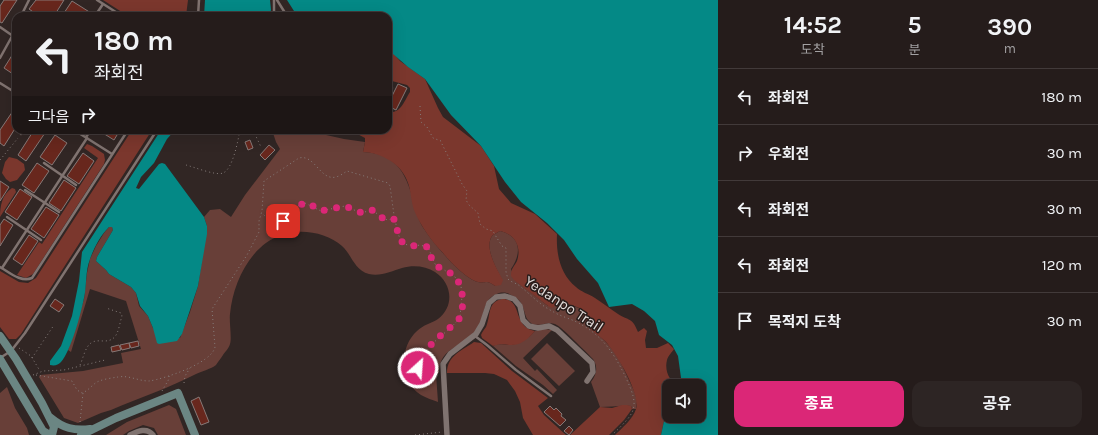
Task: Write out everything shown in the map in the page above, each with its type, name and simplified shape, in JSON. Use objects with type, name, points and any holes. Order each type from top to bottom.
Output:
[{"type":"street","points":[[445,434],[443,364],[450,354],[474,336],[482,324],[489,303],[493,299],[500,296],[510,297],[518,303],[523,320],[526,324],[533,328],[545,326],[555,329],[590,361],[593,369],[592,375],[587,381]]},
{"type":"street","points":[[0,336],[13,348],[27,378],[54,426],[51,435],[43,431],[0,359]]},
{"type":"street","points":[[81,435],[178,392],[195,435]]},
{"type":"street","points":[[47,414],[58,424],[69,429],[77,430],[97,427]]},
{"type":"street","points":[[36,420],[37,435]]},
{"type":"street","points":[[88,435],[97,427]]},
{"type":"street","points":[[130,435],[146,430],[153,435]]},
{"type":"lane","points":[[23,12],[28,0]]},
{"type":"lane","points":[[97,0],[116,12]]},
{"type":"lane","points":[[198,12],[199,0]]},
{"type":"lane","points":[[274,0],[274,12]]},
{"type":"lane","points":[[277,0],[284,12]]},
{"type":"lane","points":[[98,12],[103,4]]},
{"type":"lane","points":[[0,27],[12,35]]},
{"type":"lane","points":[[0,58],[12,38]]},
{"type":"lane","points":[[0,83],[12,90]]},
{"type":"lane","points":[[80,134],[112,154]]},
{"type":"lane","points":[[89,134],[63,176],[1,267],[21,279],[26,280],[32,278],[125,134]]},
{"type":"lane","points":[[0,359],[13,348],[25,333],[154,134]]},
{"type":"lane","points":[[44,163],[76,185]]},
{"type":"lane","points":[[25,190],[59,212]]},
{"type":"lane","points":[[7,217],[41,240]]},
{"type":"lane","points":[[474,336],[551,396]]},
{"type":"path","name":"Yedanpo Trail","points":[[420,106],[421,122],[427,127],[432,138],[441,141],[462,184],[467,191],[466,200],[478,213],[480,224],[486,229],[493,231],[502,246],[506,248],[506,272],[510,281],[520,286],[552,311],[585,326],[603,341],[616,356],[632,389],[635,405],[631,415],[612,435]]},
{"type":"path","points":[[0,160],[20,134]]},
{"type":"path","points":[[186,165],[217,174],[223,174],[233,158],[239,134]]},
{"type":"path","points":[[255,134],[261,147]]},
{"type":"path","points":[[79,424],[83,392],[97,382],[120,376],[147,381],[191,368],[214,351],[212,309],[247,255],[259,232],[264,181],[296,160],[304,158],[310,160],[329,177],[338,177],[347,171],[388,183],[390,186],[399,237],[403,243],[407,245],[428,247],[435,264],[455,276],[462,291],[461,315],[459,319],[433,343],[422,356],[419,365],[419,370],[424,375],[439,375]]},
{"type":"path","points":[[262,213],[271,222],[277,224],[287,218],[301,204],[305,203],[321,211],[345,206],[362,213],[372,210],[383,219],[396,220]]},
{"type":"path","points":[[391,219],[394,215]]},
{"type":"path","points":[[80,365],[91,343],[95,341],[110,341],[116,336],[122,316],[120,313],[106,308]]},
{"type":"path","points":[[32,358],[54,325]]},
{"type":"path","points":[[13,348],[26,352],[32,358],[40,371]]},
{"type":"path","points":[[27,378],[40,371],[56,371],[105,360]]},
{"type":"path","points":[[184,383],[185,376],[191,368]]},
{"type":"path","points":[[36,375],[72,381],[77,390],[83,392]]},
{"type":"path","points":[[162,392],[169,379],[169,375]]},
{"type":"path","points":[[415,435],[445,434]]},
{"type":"shaded area","points":[[103,0],[188,0],[186,12],[122,12]]},
{"type":"shaded area","points":[[392,52],[400,61],[425,79],[443,117],[481,146],[494,166],[499,189],[511,203],[535,214],[557,234],[557,249],[560,263],[566,276],[571,282],[580,290],[630,320],[638,332],[644,328],[647,331],[645,340],[646,348],[657,348],[668,343],[674,349],[666,364],[667,373],[670,379],[662,379],[662,423],[664,423],[661,435],[615,435],[635,413],[637,402],[635,393],[621,363],[605,341],[590,328],[582,309],[563,304],[552,308],[514,280],[511,273],[517,261],[518,246],[513,238],[500,231],[492,236],[490,241],[490,252],[492,258],[503,280],[501,285],[495,286],[488,282],[474,281],[455,266],[427,233],[414,210],[410,189],[401,170],[384,157],[363,152],[365,138],[358,134],[392,134],[392,112],[399,109],[404,103],[410,92],[410,88],[407,85],[392,81]]},
{"type":"shaded area","points":[[129,134],[149,134],[21,334],[16,339],[9,339],[0,327],[0,271],[19,282],[28,283],[36,278]]},
{"type":"shaded area","points":[[273,134],[322,134],[365,142],[363,152],[375,153],[385,157],[400,168],[409,185],[421,224],[450,261],[474,281],[488,282],[495,286],[502,280],[492,258],[489,246],[492,236],[500,231],[507,233],[516,241],[518,246],[517,257],[511,269],[515,280],[548,306],[563,303],[582,309],[588,326],[604,340],[620,361],[635,393],[637,401],[636,409],[632,409],[631,406],[600,407],[591,382],[595,376],[596,370],[596,365],[593,359],[568,334],[555,324],[549,323],[537,325],[531,323],[526,317],[520,301],[509,294],[504,293],[492,296],[486,304],[481,323],[476,331],[442,359],[439,373],[436,374],[438,402],[421,395],[414,389],[405,373],[405,355],[411,338],[417,331],[438,319],[447,308],[449,295],[445,282],[435,272],[428,268],[415,266],[382,274],[369,274],[357,266],[342,246],[336,241],[329,237],[313,233],[296,232],[281,235],[270,240],[260,248],[245,267],[239,278],[232,302],[230,317],[230,344],[216,365],[165,388],[78,423],[64,418],[39,377],[40,375],[83,371],[123,363],[121,353],[141,349],[126,301],[90,289],[71,352],[68,350],[84,299],[90,259],[104,233],[109,227],[112,227],[113,230],[96,261],[109,274],[131,287],[136,293],[139,306],[148,316],[153,328],[180,338],[198,286],[207,226],[204,217],[210,210],[220,209],[231,217],[245,195],[280,149]]},
{"type":"shaded area","points":[[87,144],[104,154],[104,164],[33,274],[26,278],[17,275],[39,242],[42,244],[98,158],[84,148]]},
{"type":"shaded area","points":[[9,157],[17,159],[24,164],[25,170],[17,180],[10,182],[2,173],[5,162]]},
{"type":"shaded area","points":[[12,188],[15,189],[16,192],[0,217],[2,201]]},
{"type":"shaded area","points":[[502,299],[509,300],[513,303],[523,324],[535,331],[521,343],[493,346],[482,338],[481,335],[488,323],[492,306],[494,303]]},
{"type":"shaded area","points":[[545,329],[552,330],[523,358],[535,371],[537,369],[557,390],[553,394],[516,366],[493,346],[499,344],[516,344],[527,339],[535,331]]},
{"type":"shaded area","points":[[474,342],[481,343],[512,371],[548,398],[538,406],[544,415],[566,435],[533,435],[523,418],[520,402],[515,391],[507,380],[494,374],[447,373],[449,362],[452,358]]},
{"type":"shaded area","points":[[547,343],[575,371],[559,386],[531,359]]},
{"type":"shaded area","points":[[7,387],[15,408],[27,428],[29,435],[0,435],[0,393]]},
{"type":"shaded area","points":[[169,405],[176,409],[186,435],[158,435],[154,428],[143,425],[123,435],[106,435],[127,422]]},
{"type":"shaded area","points":[[622,405],[631,406],[632,409],[624,420],[609,435],[570,435],[600,407],[612,408]]},
{"type":"water","points":[[205,0],[270,0],[270,12],[204,12]]},
{"type":"water","points":[[287,0],[718,0],[718,435],[661,435],[664,423],[706,423],[706,379],[681,379],[678,356],[672,345],[659,335],[655,321],[644,311],[632,304],[609,307],[598,283],[577,259],[564,240],[547,223],[521,202],[505,182],[481,146],[451,115],[425,79],[393,54],[392,12],[295,12]]},
{"type":"water","points":[[158,134],[171,134],[167,139],[154,163],[141,177],[136,188],[139,189],[159,164],[165,164],[204,217],[207,226],[198,286],[182,334],[177,341],[157,343],[148,316],[140,306],[136,293],[131,287],[109,274],[96,261],[113,230],[112,227],[109,227],[98,242],[90,259],[87,269],[83,305],[75,332],[65,357],[58,365],[50,365],[50,361],[61,346],[72,316],[79,281],[82,252]]},
{"type":"building","points":[[4,0],[17,0],[2,23],[0,22],[0,6]]},
{"type":"building","points":[[36,0],[64,0],[56,12],[33,12],[29,9]]},
{"type":"building","points":[[72,1],[89,12],[65,12]]},
{"type":"building","points":[[12,55],[12,73],[4,68]]},
{"type":"building","points":[[398,84],[407,88],[396,110],[392,108],[392,96]]},
{"type":"building","points":[[12,112],[12,133],[4,146],[0,143],[0,130]]},
{"type":"building","points":[[31,134],[44,134],[26,161],[18,155]]},
{"type":"building","points":[[104,134],[118,134],[114,140]]},
{"type":"building","points":[[55,135],[67,143],[52,165],[40,157]]},
{"type":"building","points":[[250,140],[253,148],[248,150],[245,142]]},
{"type":"building","points":[[269,145],[275,150],[265,160],[260,155]]},
{"type":"building","points":[[83,153],[94,161],[79,184],[67,176]]},
{"type":"building","points":[[37,163],[49,171],[34,193],[22,185]]},
{"type":"building","points":[[64,180],[76,188],[61,211],[49,203]]},
{"type":"building","points":[[0,181],[9,187],[0,201]]},
{"type":"building","points":[[20,189],[32,197],[17,220],[5,212]]},
{"type":"building","points":[[46,207],[59,215],[44,238],[31,229]]},
{"type":"building","points":[[4,219],[13,225],[0,246],[0,225]]},
{"type":"building","points":[[29,235],[38,241],[22,265],[13,259]]},
{"type":"building","points":[[55,299],[64,305],[59,312],[50,306]]},
{"type":"building","points":[[138,341],[139,346],[131,348],[129,343]]},
{"type":"building","points":[[129,343],[130,348],[122,350],[120,345]]},
{"type":"building","points":[[119,345],[121,350],[112,352],[111,347]]},
{"type":"building","points":[[199,397],[209,422],[201,425],[191,401]]},
{"type":"building","points":[[550,406],[554,410],[556,408],[562,414],[561,416],[566,420],[560,426],[544,412]]},
{"type":"building","points":[[569,426],[573,430],[569,435],[564,431]]},
{"type":"route","points":[[283,221],[303,203],[308,203],[321,211],[345,206],[363,214],[372,210],[385,220],[396,220],[399,237],[404,244],[428,247],[433,262],[440,268],[455,276],[461,286],[462,291],[461,315],[459,319],[422,356],[418,368]]}]
